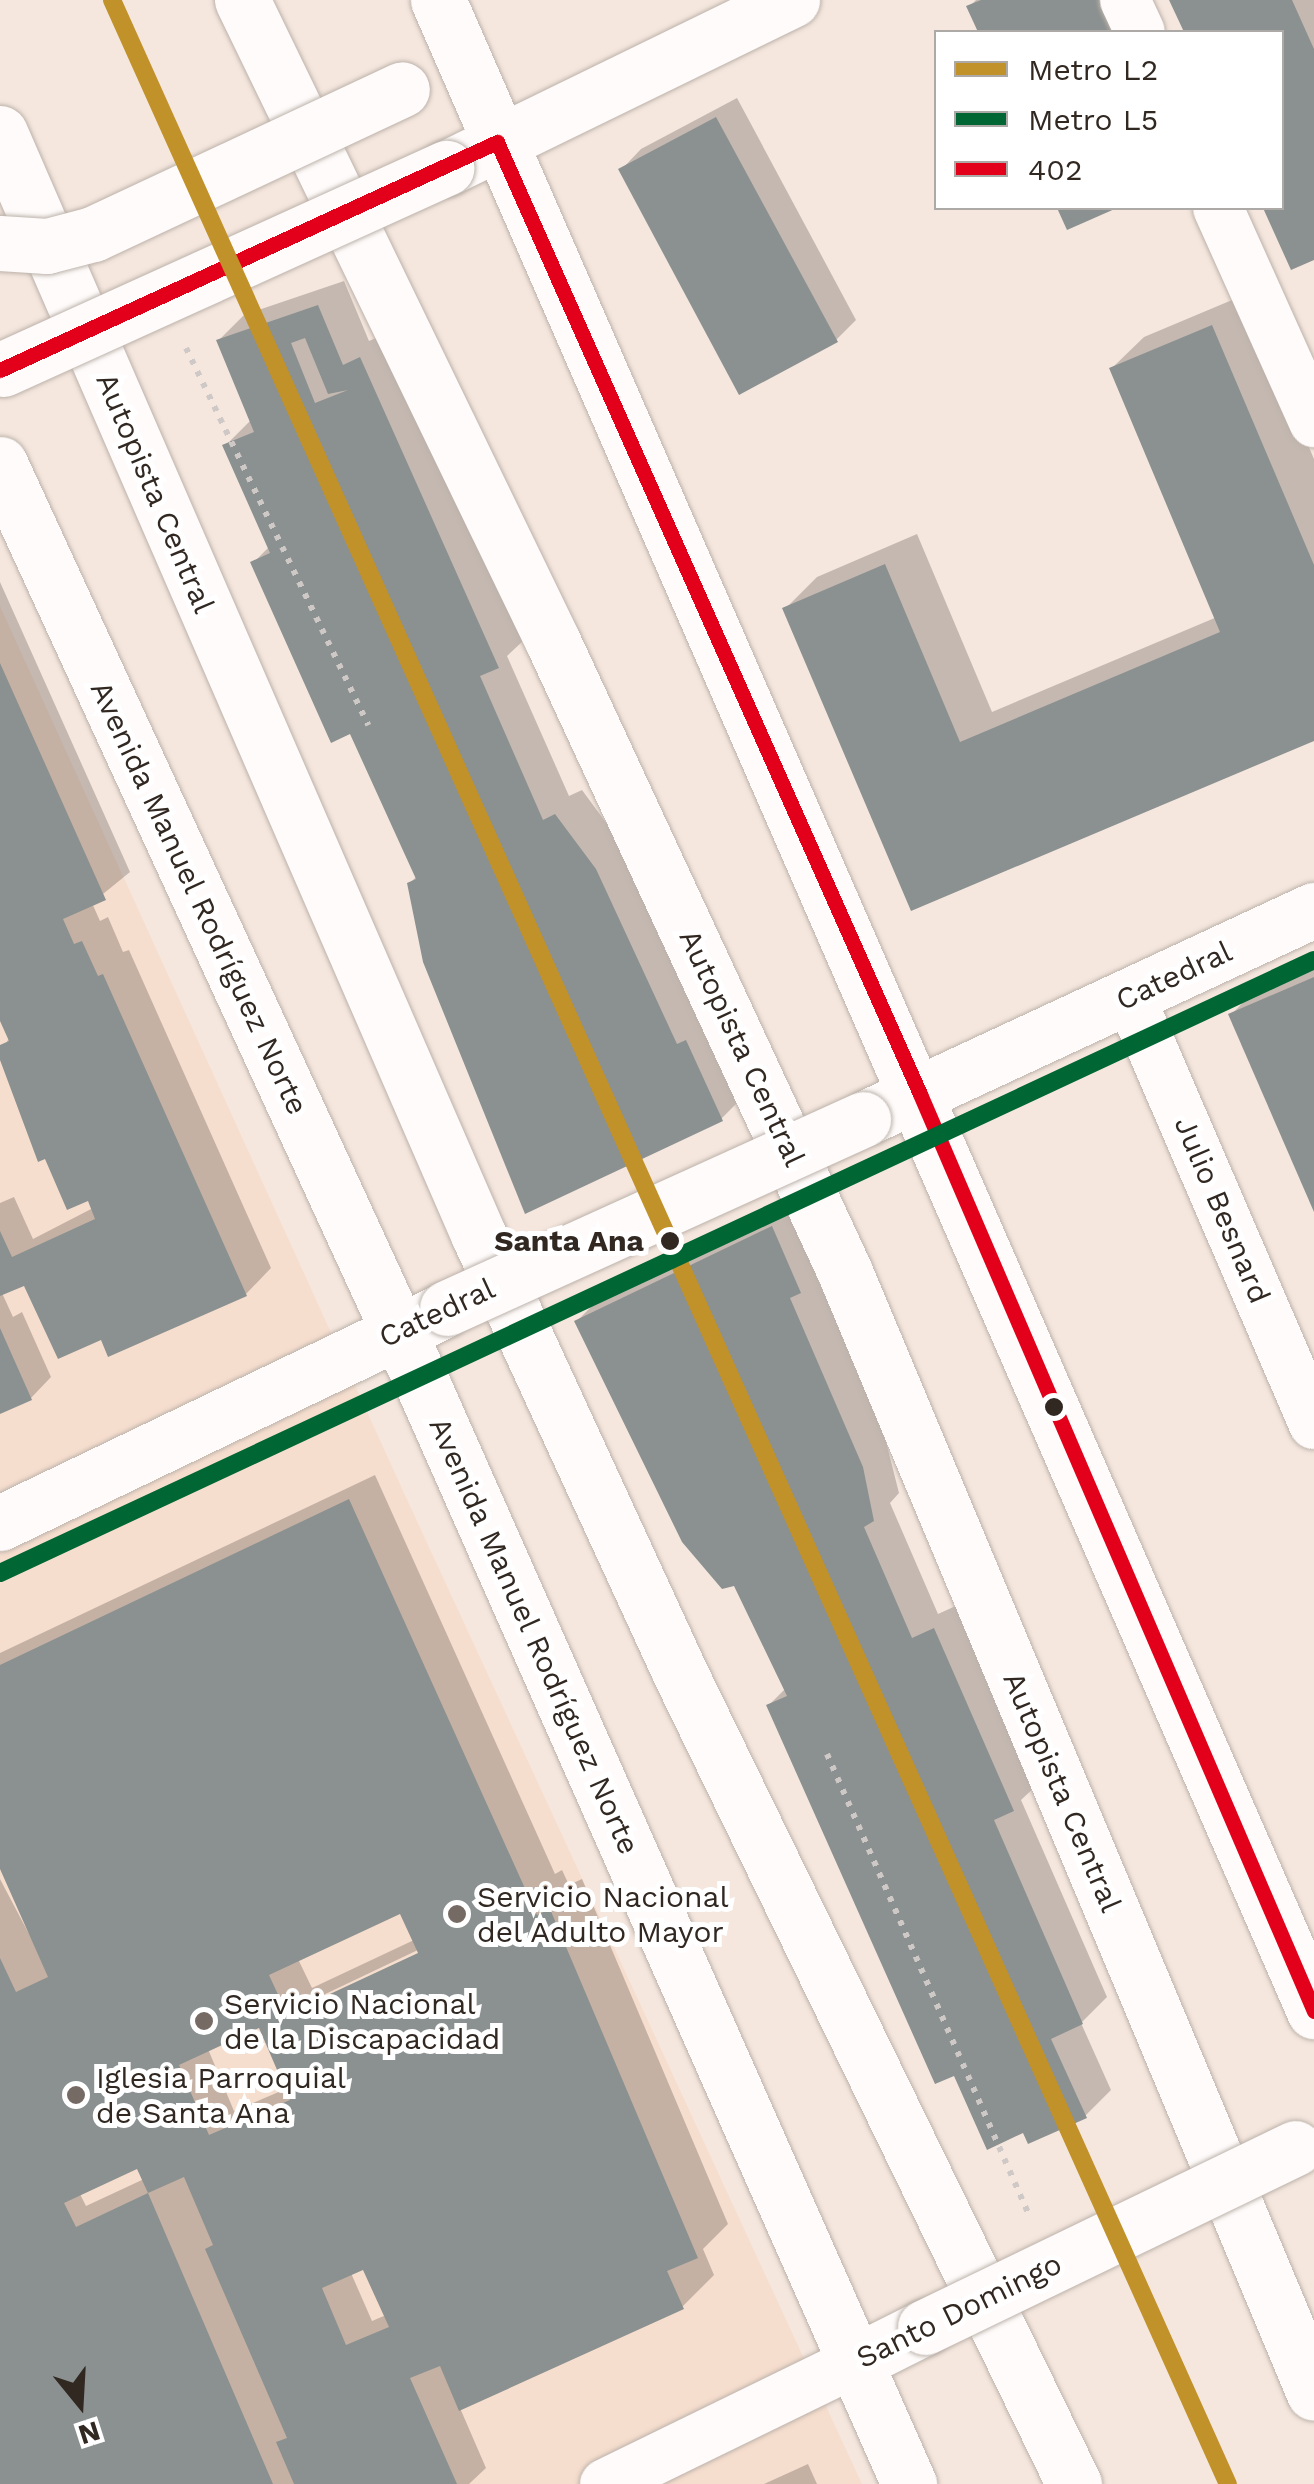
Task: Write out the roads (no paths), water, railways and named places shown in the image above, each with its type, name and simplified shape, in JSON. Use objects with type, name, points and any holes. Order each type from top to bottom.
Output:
[{"type":"main road","name":"Autopista Central","points":[[242,0],[553,642],[844,1270],[1314,2392]]},
{"type":"main road","points":[[1,370],[447,168],[792,0]]},
{"type":"main road","points":[[441,8],[920,1094],[1314,2011]]},
{"type":"main road","points":[[0,244],[47,246],[93,234],[402,88],[427,60],[441,8]]},
{"type":"main road","name":"Autopista Central","points":[[0,133],[479,1236],[679,1671],[1074,2484]]},
{"type":"main road","name":"Avenida Manuel Rodríguez Norte","points":[[0,464],[398,1330],[910,2484]]},
{"type":"main road","name":"Catedral","points":[[0,1524],[398,1330],[920,1094],[1314,910]]},
{"type":"main road","name":"Santo Domingo","points":[[857,2360],[1304,2144]]},
{"type":"street","points":[[1125,0],[1139,30]]},
{"type":"street","points":[[1219,210],[1314,422]]},
{"type":"street","name":"Julio Besnard","points":[[1130,997],[1314,1424]]},
{"type":"street","name":"Santo Domingo","points":[[605,2484],[857,2360]]},
{"type":"metro line","name":"L2","points":[[112,0],[1228,2484]]},
{"type":"metro line","name":"L5","points":[[0,1573],[1314,960]]},
{"type":"place","name":"Santa Ana","points":[[670,1241]]},
{"type":"place","name":"Servicio Nacional del Adulto Mayor","points":[[457,1914]]},
{"type":"place","name":"Servicio Nacional de la Discapacidad","points":[[204,2021]]},
{"type":"place","name":"Iglesia Parroquial de Santa Ana","points":[[76,2095]]}]
